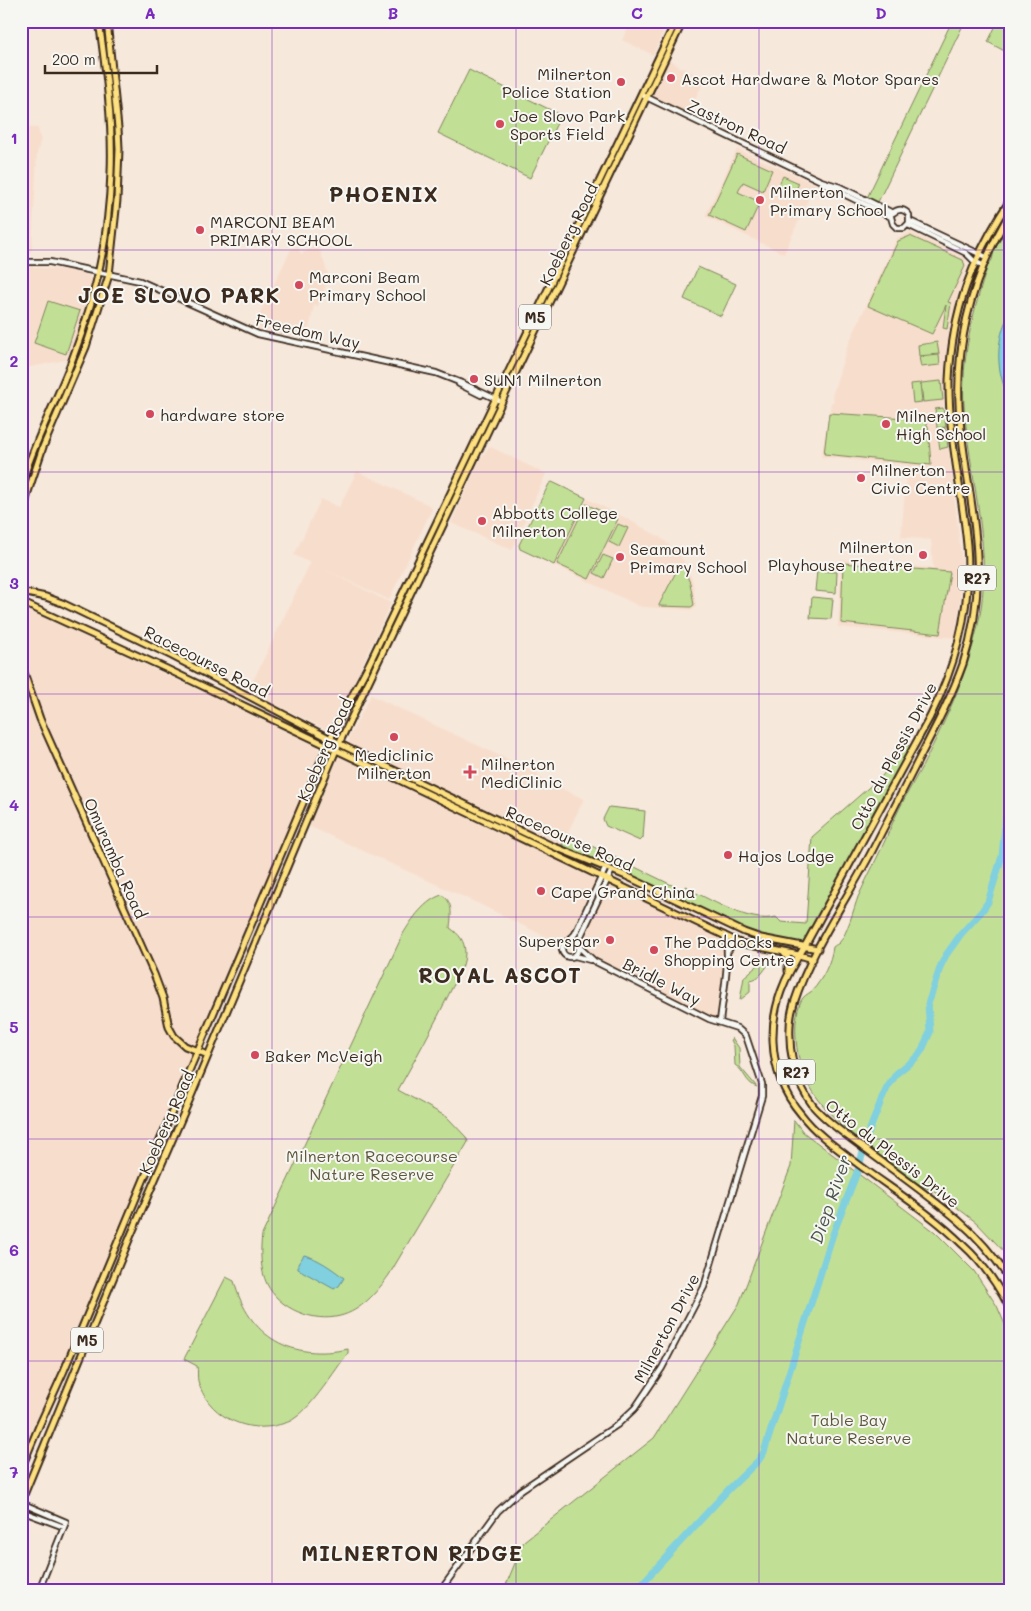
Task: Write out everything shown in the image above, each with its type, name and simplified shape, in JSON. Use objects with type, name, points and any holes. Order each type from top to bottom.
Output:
[{"type":"main road","points":[[21,486],[34,447],[72,360],[98,273],[107,223],[111,172],[110,127],[99,21]]},
{"type":"main road","points":[[21,522],[28,492],[44,447],[86,347],[109,275],[117,200],[119,149],[107,21]]},
{"type":"main road","name":"Koeberg Road","points":[[21,1469],[331,738],[348,701],[369,664],[676,21]]},
{"type":"main road","name":"Koeberg Road","points":[[21,1503],[130,1235],[339,743],[683,21]]},
{"type":"main road","name":"Otto du Plessis Drive","points":[[1010,200],[978,253],[967,279],[952,347],[949,382],[952,430],[968,557],[967,594],[960,639],[948,677],[934,709],[805,946],[786,976],[777,1000],[773,1030],[774,1049],[779,1074],[786,1092],[801,1115],[840,1151],[953,1235],[969,1250],[993,1279],[1010,1309]]},
{"type":"main road","name":"Otto du Plessis Drive","points":[[1010,213],[982,265],[964,335],[959,379],[961,426],[977,556],[975,609],[968,646],[948,703],[872,851],[812,959],[794,1002],[790,1030],[793,1063],[798,1079],[814,1106],[825,1118],[917,1188],[974,1235],[996,1260],[1010,1280]]},
{"type":"main road","name":"Racecourse Road","points":[[21,592],[46,597],[104,623],[339,743],[550,845],[606,867],[753,936],[818,949]]},
{"type":"main road","name":"Racecourse Road","points":[[21,602],[167,669],[740,943],[812,959]]},
{"type":"main road","name":"Omuramba Road","points":[[21,664],[38,714],[154,974],[164,1001],[171,1031],[179,1042],[208,1055]]},
{"type":"main road","points":[[782,952],[789,959],[786,976]]},
{"type":"street","name":"Zastron Road","points":[[641,95],[821,181],[840,187],[892,215]]},
{"type":"street","points":[[899,210],[904,210],[909,215],[909,223],[902,228],[897,228],[892,223],[892,215],[899,210]]},
{"type":"street","points":[[909,223],[950,243],[966,253],[974,262],[982,265]]},
{"type":"street","points":[[950,243],[986,257]]},
{"type":"street","name":"Freedom Way","points":[[21,262],[50,262],[148,283],[200,309],[258,334],[436,372],[501,403]]},
{"type":"street","points":[[606,867],[575,934],[563,945],[563,953],[568,957],[575,956],[578,952],[578,945],[612,870]]},
{"type":"street","points":[[720,1022],[727,956],[724,935]]},
{"type":"street","points":[[568,941],[573,941],[578,945]]},
{"type":"street","points":[[727,956],[730,947],[740,943]]},
{"type":"street","name":"Bridle Way","points":[[578,945],[594,961]]},
{"type":"street","name":"Bridle Way","points":[[575,956],[594,961],[709,1019],[720,1022]]},
{"type":"street","name":"Milnerton Drive","points":[[441,1590],[498,1511],[521,1490],[617,1425],[635,1408],[662,1368],[704,1287],[763,1093],[762,1084],[746,1036],[737,1028],[720,1022]]},
{"type":"street","points":[[21,1503],[65,1525]]},
{"type":"street","points":[[21,1511],[65,1525]]},
{"type":"street","points":[[39,1590],[65,1525]]},
{"type":"shaded area","points":[[631,21],[657,21],[663,33],[653,55],[622,40]]},
{"type":"shaded area","points":[[664,61],[673,61],[678,66],[705,79],[687,117],[647,98]]},
{"type":"shaded area","points":[[21,127],[38,128],[41,139],[37,155],[32,250],[26,256],[21,257]]},
{"type":"shaded area","name":"Milnerton Primary School","points":[[737,149],[815,184],[784,254],[705,216]]},
{"type":"shaded area","name":"Milnerton High School","points":[[910,232],[965,258],[967,266],[950,328],[945,368],[944,407],[963,570],[955,638],[838,627],[841,559],[933,568],[931,540],[901,537],[907,465],[821,457],[831,403],[834,400],[832,396],[847,347],[897,238]]},
{"type":"shaded area","name":"Marconi Beam Primary School","points":[[318,244],[329,277],[318,306],[314,306],[307,339],[257,328],[255,323],[291,249],[298,246],[301,254]]},
{"type":"shaded area","points":[[21,267],[66,270],[89,275],[92,282],[75,339],[66,360],[21,369]]},
{"type":"shaded area","points":[[489,446],[546,474],[512,550],[451,523],[479,461]]},
{"type":"shaded area","points":[[357,471],[431,506],[432,509],[389,600],[326,570],[391,603],[331,732],[248,691],[310,563],[294,555],[321,499],[339,507]]},
{"type":"shaded area","name":"Seamount Primary School","points":[[586,498],[660,537],[676,551],[686,564],[693,582],[696,607],[693,610],[641,607],[554,565]]},
{"type":"shaded area","points":[[21,606],[318,746],[320,753],[21,1462]]},
{"type":"shaded area","name":"Milnerton MediClinic","points":[[371,695],[537,773],[542,779],[584,799],[562,845],[349,745],[349,737]]},
{"type":"shaded area","points":[[336,750],[724,935],[727,956],[720,1022],[594,961],[573,941],[564,942],[550,939],[479,904],[304,824]]},
{"type":"green space","points":[[952,21],[965,21],[877,204],[866,200]]},
{"type":"green space","points":[[998,21],[1010,21],[1010,54],[988,42]]},
{"type":"green space","name":"Joe Slovo Park Sports Field","points":[[469,70],[561,115],[530,178],[438,133]]},
{"type":"green space","points":[[737,154],[772,170],[763,191],[743,182],[738,192],[760,202],[746,232],[709,215]]},
{"type":"green space","points":[[783,176],[799,183],[792,199],[775,192]]},
{"type":"green space","points":[[1010,222],[1010,1258],[977,1223],[941,1195],[916,1183],[870,1148],[871,1142],[866,1138],[865,1144],[839,1123],[818,1099],[803,1071],[798,1056],[796,1029],[799,1005],[804,996],[812,991],[820,981],[833,947],[839,943],[845,934],[858,897],[950,709],[972,650],[981,609],[983,558],[964,406],[964,370],[973,317],[988,265]]},
{"type":"green space","points":[[910,236],[963,260],[965,266],[948,302],[951,303],[947,329],[943,328],[946,305],[932,334],[868,306],[898,241]]},
{"type":"green space","points":[[698,267],[736,284],[721,316],[684,299]]},
{"type":"green space","points":[[48,301],[80,311],[66,354],[34,343]]},
{"type":"green space","points":[[937,342],[939,354],[919,356],[918,345]]},
{"type":"green space","points":[[939,355],[940,365],[921,367],[919,357]]},
{"type":"green space","points":[[941,381],[943,400],[923,402],[921,383]]},
{"type":"green space","points":[[920,383],[922,402],[913,403],[911,384]]},
{"type":"green space","points":[[943,408],[946,427],[937,428],[935,409]]},
{"type":"green space","points":[[829,413],[922,419],[928,426],[931,465],[824,454]]},
{"type":"green space","points":[[945,428],[948,447],[940,449],[937,430]]},
{"type":"green space","points":[[552,482],[586,498],[554,565],[520,549],[519,545],[549,484]]},
{"type":"green space","points":[[586,504],[618,519],[589,579],[557,564]]},
{"type":"green space","points":[[618,524],[628,528],[619,547],[609,542]]},
{"type":"green space","points":[[603,555],[613,559],[604,578],[594,573]]},
{"type":"green space","points":[[843,563],[950,572],[940,634],[841,623]]},
{"type":"green space","points":[[679,566],[683,566],[690,583],[694,605],[691,607],[659,606],[659,605]]},
{"type":"green space","points":[[817,571],[837,572],[836,593],[815,591]]},
{"type":"green space","points":[[812,597],[833,599],[831,619],[810,618]]},
{"type":"green space","points":[[903,743],[913,748],[805,946],[762,938],[550,845],[562,845],[567,834],[680,889],[687,886],[690,890],[732,910],[755,917],[776,917],[781,922],[806,924],[812,837],[883,775]]},
{"type":"green space","points":[[609,807],[645,811],[643,838],[640,841],[606,826],[603,819]]},
{"type":"green space","name":"Milnerton Racecourse Nature Reserve","points":[[442,895],[450,905],[450,928],[463,941],[464,963],[438,1017],[398,1090],[447,1117],[466,1137],[468,1142],[389,1275],[374,1294],[348,1314],[330,1318],[309,1316],[298,1312],[280,1301],[267,1284],[261,1260],[262,1235],[403,934],[415,916],[430,901]]},
{"type":"green space","points":[[763,961],[769,964],[759,976],[750,980],[750,992],[740,1000],[744,977]]},
{"type":"green space","points":[[732,1038],[739,1048],[740,1067],[757,1087],[750,1083],[735,1065]]},
{"type":"green space","name":"Table Bay Nature Reserve","points":[[794,1120],[803,1132],[935,1232],[974,1271],[997,1306],[1010,1336],[1010,1590],[504,1590],[524,1541],[654,1438],[739,1304],[791,1166]]},
{"type":"green space","points":[[226,1277],[234,1281],[241,1301],[250,1317],[262,1331],[276,1341],[291,1348],[309,1351],[328,1352],[348,1349],[348,1353],[309,1406],[290,1421],[274,1426],[262,1427],[238,1423],[227,1418],[209,1403],[203,1393],[198,1381],[197,1366],[184,1359]]},
{"type":"water","points":[[1010,313],[1010,398],[999,367],[999,345]]},
{"type":"water","points":[[304,1255],[325,1264],[344,1278],[339,1286],[334,1289],[298,1269],[298,1264]]},
{"type":"waterway","name":"Diep River","points":[[636,1590],[729,1489],[758,1461],[764,1452],[833,1234],[858,1170],[868,1134],[881,1101],[897,1073],[917,1057],[922,1050],[930,1032],[928,1004],[941,965],[961,934],[988,902],[1002,856],[1006,816],[1010,799]]},
{"type":"place","name":"Ascot Hardware & Motor Spares","points":[[671,78]]},
{"type":"place","name":"Milnerton Police Station","points":[[621,82]]},
{"type":"place","name":"Joe Slovo Park Sports Field","points":[[500,124]]},
{"type":"place","name":"Milnerton Primary School","points":[[760,200]]},
{"type":"place","name":"MARCONI BEAM PRIMARY SCHOOL","points":[[200,230]]},
{"type":"place","name":"Marconi Beam Primary School","points":[[299,285]]},
{"type":"place","name":"SUN1 Milnerton","points":[[474,379]]},
{"type":"place","name":"hardware store","points":[[150,414]]},
{"type":"place","name":"Milnerton High School","points":[[886,424]]},
{"type":"place","name":"Milnerton Civic Centre","points":[[861,478]]},
{"type":"place","name":"Abbotts College Milnerton","points":[[482,521]]},
{"type":"place","name":"Milnerton Playhouse Theatre","points":[[923,555]]},
{"type":"place","name":"Seamount Primary School","points":[[620,557]]},
{"type":"place","name":"Mediclinic Milnerton","points":[[394,737]]},
{"type":"place","name":"Milnerton MediClinic","points":[[470,772]]},
{"type":"place","name":"Hajos Lodge","points":[[728,855]]},
{"type":"place","name":"Cape Grand China","points":[[541,891]]},
{"type":"place","name":"Superspar","points":[[610,940]]},
{"type":"place","name":"The Paddocks Shopping Centre","points":[[654,950]]},
{"type":"place","name":"Baker McVeigh","points":[[255,1055]]},
{"type":"district","name":"PHOENIX","points":[[384,193]]},
{"type":"district","name":"JOE SLOVO PARK","points":[[179,294]]},
{"type":"district","name":"ROYAL ASCOT","points":[[500,974]]},
{"type":"district","name":"MILNERTON RIDGE","points":[[412,1552]]}]
